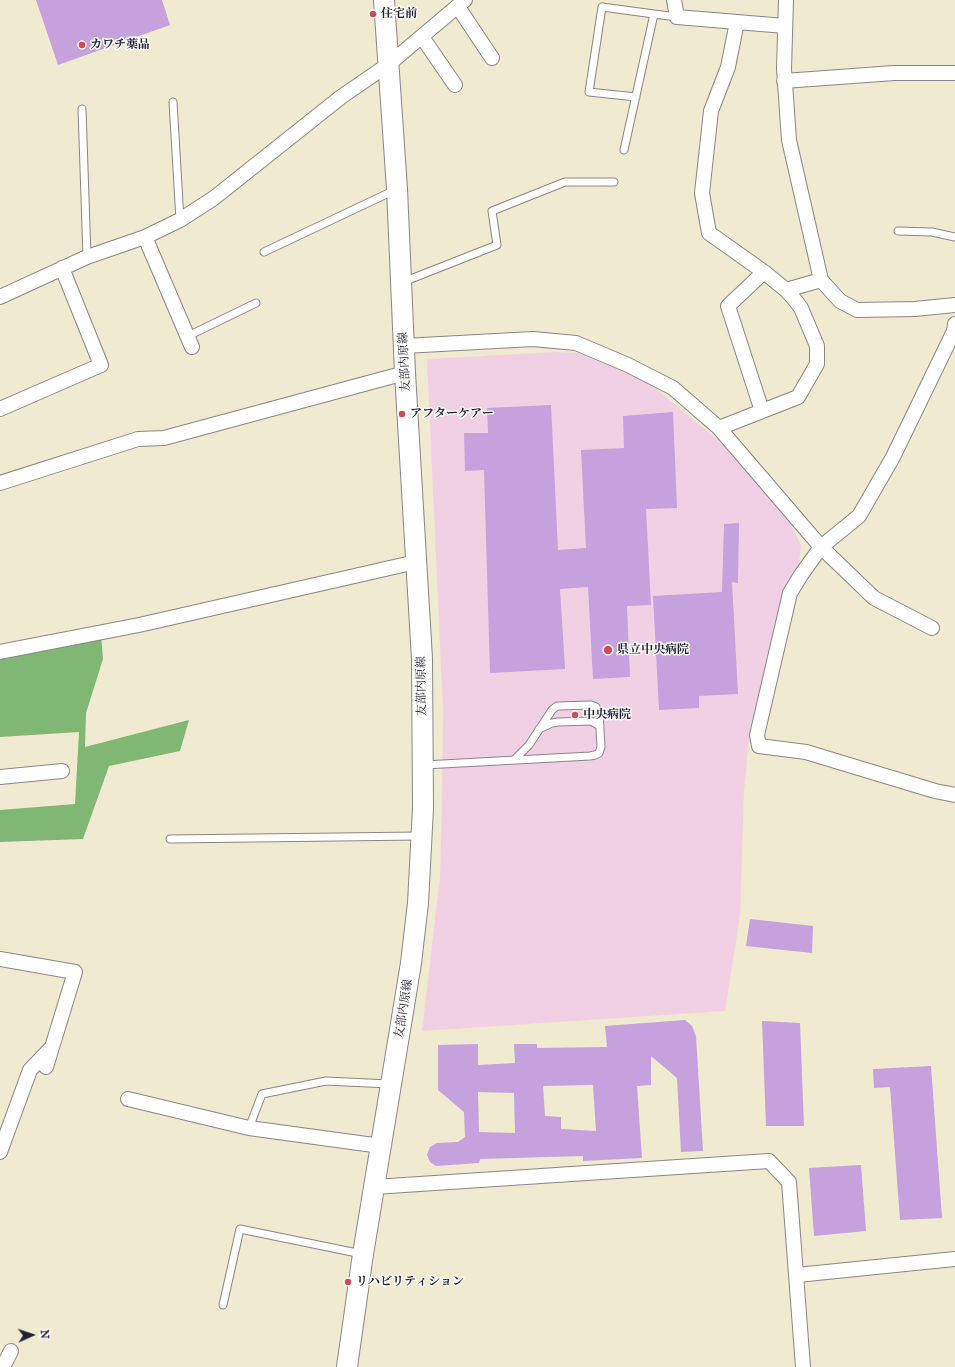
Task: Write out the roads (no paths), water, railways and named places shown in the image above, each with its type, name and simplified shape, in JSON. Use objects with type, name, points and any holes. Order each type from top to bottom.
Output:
[{"type":"main road","name":"友部内原線","points":[[347,1367],[363,1254],[411,963],[418,903],[424,765],[422,659],[405,373],[397,189],[384,0]]},
{"type":"street","points":[[674,0],[677,17],[785,26]]},
{"type":"street","points":[[786,0],[784,81],[789,140],[821,280],[840,301],[857,310],[915,309],[955,305]]},
{"type":"street","points":[[0,297],[87,257],[145,237],[180,220],[214,198],[341,97],[389,64],[462,3],[492,58]]},
{"type":"street","points":[[719,428],[798,397],[817,364],[817,346],[801,308],[786,290],[764,272],[709,233],[702,193],[711,111],[728,67],[737,22]]},
{"type":"street","points":[[422,37],[455,85]]},
{"type":"street","points":[[784,81],[894,74],[955,73]]},
{"type":"street","points":[[145,237],[190,342]]},
{"type":"street","points":[[0,409],[101,365],[62,268]]},
{"type":"street","points":[[762,411],[728,306],[764,272]]},
{"type":"street","points":[[786,290],[821,280]]},
{"type":"street","points":[[955,324],[954,331],[893,457],[859,516],[821,547],[790,592],[757,735],[759,746],[806,752],[936,791],[955,795]]},
{"type":"street","points":[[404,346],[533,340],[576,343],[628,365],[672,388],[719,428],[821,547],[874,598],[932,628]]},
{"type":"street","points":[[0,483],[138,439],[164,438],[405,373]]},
{"type":"street","points":[[0,652],[139,625],[416,562]]},
{"type":"street","points":[[0,777],[62,771]]},
{"type":"street","points":[[0,959],[75,972],[46,1067]]},
{"type":"street","points":[[0,1152],[30,1070],[52,1047]]},
{"type":"street","points":[[128,1099],[248,1128],[381,1146]]},
{"type":"street","points":[[374,1187],[769,1161],[789,1182],[803,1367]]},
{"type":"street","points":[[797,1274],[955,1259]]},
{"type":"street","points":[[3,1367],[11,1351]]},
{"type":"lane","points":[[636,97],[589,92],[602,7],[677,17]]},
{"type":"lane","points":[[624,150],[654,14]]},
{"type":"lane","points":[[173,102],[180,220]]},
{"type":"lane","points":[[82,109],[87,257]]},
{"type":"lane","points":[[401,282],[497,244],[492,211],[565,182],[614,182]]},
{"type":"lane","points":[[264,252],[397,189]]},
{"type":"lane","points":[[898,231],[932,232],[955,237]]},
{"type":"lane","points":[[190,342],[256,303]]},
{"type":"lane","points":[[424,765],[590,756],[595,755],[599,753],[601,748],[599,713],[596,707],[591,705],[557,706],[552,710],[528,745],[514,760]]},
{"type":"lane","points":[[539,730],[552,723],[558,722],[591,721],[600,726]]},
{"type":"lane","points":[[170,839],[422,836]]},
{"type":"lane","points":[[248,1128],[262,1094],[326,1081],[391,1084]]},
{"type":"lane","points":[[223,1305],[240,1229],[363,1254]]},
{"type":"place","name":"住宅前","points":[[373,14]]},
{"type":"place","name":"カワチ薬品","points":[[82,45]]},
{"type":"place","name":"アフターケアー","points":[[402,414]]},
{"type":"place","name":"県立中央病院","points":[[608,650]]},
{"type":"place","name":"中央病院","points":[[575,715]]},
{"type":"place","name":"リハビリティション","points":[[348,1282]]}]
